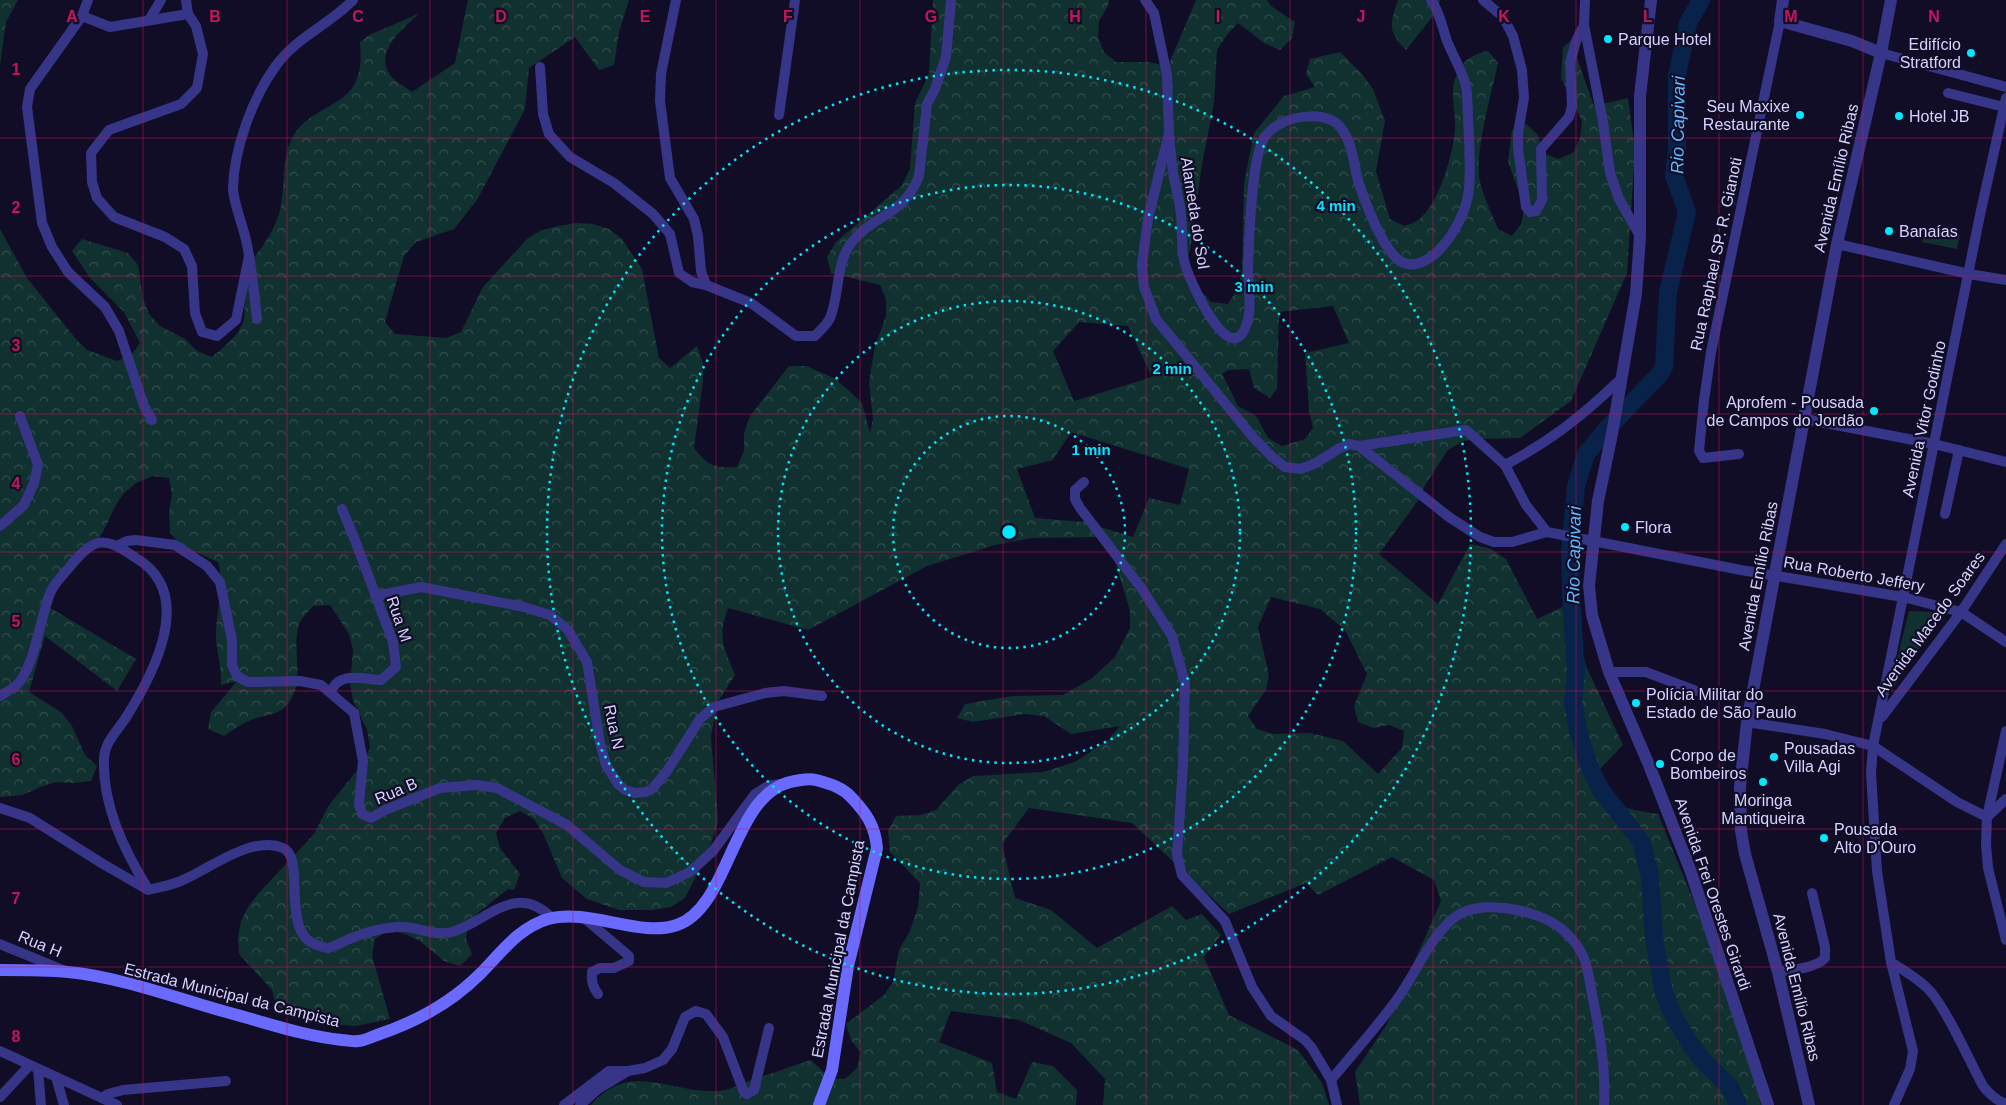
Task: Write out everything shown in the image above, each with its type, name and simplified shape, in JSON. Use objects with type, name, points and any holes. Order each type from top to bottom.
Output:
[{"type":"main road","name":"Estrada Municipal da Campista","points":[[0,970],[69,972],[116,981],[322,1038],[358,1042],[405,1026],[458,994],[521,932],[536,923],[552,918],[582,917],[655,928],[674,927],[691,920],[710,896],[736,842],[752,814],[765,797],[788,782],[810,779],[834,785],[847,793],[872,823],[876,840],[873,867],[848,966],[832,1070],[819,1105]]},
{"type":"street","points":[[88,0],[82,16],[30,89],[27,108],[42,223],[52,247],[68,272],[105,306],[119,331],[144,406],[152,420]]},
{"type":"street","points":[[149,20],[161,0]]},
{"type":"street","points":[[186,0],[188,14],[196,26],[203,54],[197,88],[181,104],[109,130],[91,153],[92,182],[97,198],[114,217],[165,237],[184,249],[192,266],[195,313],[202,332],[217,336],[236,320],[249,256]]},
{"type":"street","points":[[257,320],[249,256],[232,190],[238,148],[257,98],[275,66],[302,38],[344,9],[353,0]]},
{"type":"street","points":[[676,0],[661,74],[660,101],[670,178],[694,219],[698,236],[701,271],[706,286]]},
{"type":"street","points":[[780,115],[795,0]]},
{"type":"street","points":[[540,67],[542,114],[549,134],[570,157],[614,183],[653,214],[670,234],[679,273],[692,282],[751,303],[796,336],[814,336],[829,319],[841,265],[851,243],[863,231],[892,212],[908,197],[915,186],[919,176],[926,104],[935,90],[946,57],[951,0]]},
{"type":"street","points":[[1145,0],[1154,13],[1167,75],[1169,133],[1148,220],[1142,265],[1144,287],[1156,319],[1252,436],[1272,457],[1285,467],[1301,470],[1349,444],[1359,446],[1466,430],[1505,465],[1526,505],[1551,533],[1512,542],[1494,542],[1480,537],[1449,517],[1359,446]]},
{"type":"street","name":"Alameda do Sol","points":[[1169,133],[1172,171],[1181,214],[1184,261],[1193,289],[1210,317],[1225,336],[1232,339],[1239,336],[1244,329],[1249,312],[1248,269],[1258,154],[1264,136],[1278,124],[1313,116],[1331,119],[1340,126],[1350,142],[1358,182],[1379,235],[1403,263],[1414,265],[1434,255],[1447,242],[1465,208],[1469,191],[1469,140],[1464,79],[1431,0]]},
{"type":"street","points":[[1483,0],[1504,17],[1513,36],[1522,70],[1524,98],[1518,133],[1518,148],[1526,207],[1530,212],[1536,211],[1542,200],[1541,149],[1569,116],[1572,106],[1570,63],[1572,51],[1584,25]]},
{"type":"street","points":[[1585,0],[1584,25],[1603,122],[1610,173],[1619,199],[1640,236]]},
{"type":"street","name":"Avenida Frei Orestes Girardi","points":[[1651,0],[1640,96],[1640,236],[1636,294],[1612,434],[1590,541],[1589,586],[1592,615],[1609,672],[1649,765],[1690,872],[1768,1105]]},
{"type":"street","points":[[1783,0],[1780,21],[1852,41],[1881,53],[2006,87]]},
{"type":"street","name":"Avenida Emílio Ribas","points":[[1809,1105],[1778,972],[1741,831],[1740,787],[1747,722],[1837,244],[1881,53],[1891,0]]},
{"type":"street","points":[[82,16],[110,27],[188,14]]},
{"type":"street","name":"Rua Raphael SP. R. Gianoti","points":[[1739,454],[1703,458],[1699,451],[1711,352],[1780,21]]},
{"type":"street","points":[[1948,93],[2005,103]]},
{"type":"street","name":"Avenida Vitor Godinho","points":[[1894,1105],[1910,1069],[1913,1051],[1891,962],[1877,871],[1871,773],[1873,746],[1980,215],[2005,103]]},
{"type":"street","points":[[1837,244],[1969,274],[2006,280]]},
{"type":"street","points":[[1505,465],[1564,430],[1621,379]]},
{"type":"street","points":[[0,526],[24,505],[34,483],[38,465],[20,416]]},
{"type":"street","points":[[1805,419],[1934,444],[2006,462]]},
{"type":"street","points":[[1945,514],[1959,450]]},
{"type":"street","points":[[1084,482],[1075,490],[1075,499],[1142,588],[1172,636],[1185,683],[1184,766],[1178,856],[1182,875],[1225,921],[1252,986],[1271,1016],[1305,1040],[1312,1048],[1331,1080],[1337,1105]]},
{"type":"street","name":"Rua M","points":[[331,692],[338,680],[348,678],[381,680],[396,667],[393,642],[356,540],[342,509]]},
{"type":"street","name":"Rua Roberto Jeffery","points":[[1551,533],[1774,575],[1903,596],[1961,612],[2006,642]]},
{"type":"street","name":"Rua B","points":[[117,546],[127,541],[136,540],[175,545],[207,566],[220,582],[232,640],[232,665],[237,676],[248,682],[300,680],[321,685],[354,713],[363,761],[359,804],[362,814],[371,818],[385,810],[440,788],[476,785],[497,788],[568,825],[620,870],[644,882],[666,883],[690,872],[713,851],[755,794],[768,786],[788,782]]},
{"type":"street","points":[[0,696],[20,681],[34,649],[52,589],[78,557],[95,544],[107,543],[117,546],[145,563],[158,578],[164,590],[167,606],[164,635],[157,658],[130,710],[109,740],[104,756],[104,777],[114,821],[129,858],[148,890]]},
{"type":"street","name":"Avenida Macedo Soares","points":[[1879,722],[1897,695],[1961,612],[2006,544]]},
{"type":"street","name":"Rua N","points":[[375,596],[421,587],[524,607],[550,615],[568,630],[587,662],[600,743],[606,765],[618,784],[625,790],[635,793],[646,792],[654,788],[700,719],[714,706],[765,692],[784,691],[822,696]]},
{"type":"street","points":[[1609,672],[1646,672],[1696,691]]},
{"type":"street","points":[[1885,688],[1892,694],[1897,695]]},
{"type":"street","points":[[1747,722],[1825,734],[1873,746],[1957,802],[1987,817]]},
{"type":"street","points":[[2006,731],[1987,817],[1986,844],[1988,868],[2006,940]]},
{"type":"street","points":[[1987,817],[2006,799]]},
{"type":"street","points":[[0,808],[30,818],[102,864],[148,890],[182,880],[254,845],[268,844],[284,848],[292,857],[295,896],[302,934],[310,943],[328,948],[372,930],[398,926],[438,934],[452,932],[470,925],[496,908],[516,904],[539,908],[552,918]]},
{"type":"street","points":[[1778,972],[1820,963],[1825,958],[1826,947],[1812,893]]},
{"type":"street","points":[[1331,1080],[1401,994],[1433,942],[1448,925],[1457,916],[1468,910],[1502,906],[1527,912],[1555,923],[1568,935],[1582,953],[1588,972],[1599,1026],[1605,1088],[1604,1105]]},
{"type":"street","points":[[582,917],[629,956],[629,962],[614,968],[600,968],[592,972],[591,980],[598,994]]},
{"type":"street","name":"Rua H","points":[[0,944],[69,972]]},
{"type":"street","points":[[1891,962],[1922,983],[1931,992],[1983,1086],[1997,1101],[2006,1104]]},
{"type":"street","points":[[564,1105],[609,1071],[628,1071],[645,1068],[663,1060],[672,1049],[686,1017],[696,1011],[706,1014],[723,1037],[744,1092],[748,1094],[754,1090],[769,1028]]},
{"type":"street","points":[[0,1051],[117,1105]]},
{"type":"street","points":[[0,1097],[34,1067]]},
{"type":"street","points":[[34,1067],[41,1105]]},
{"type":"street","points":[[580,1105],[598,1089],[628,1071]]},
{"type":"street","points":[[56,1077],[64,1105]]},
{"type":"street","points":[[102,1098],[123,1090],[226,1081]]},
{"type":"green space","points":[[0,0],[18,0],[6,22],[0,65]]},
{"type":"green space","points":[[468,0],[629,0],[619,32],[614,65],[599,70],[575,37],[529,68],[525,109],[477,200],[454,229],[416,242],[404,256],[385,322],[395,334],[446,338],[461,332],[483,287],[528,238],[542,230],[576,223],[593,224],[609,229],[622,239],[642,269],[659,358],[670,368],[697,346],[703,363],[703,381],[694,448],[703,459],[712,465],[737,467],[744,451],[744,433],[750,416],[789,366],[806,366],[836,379],[862,403],[870,433],[873,419],[869,382],[875,346],[886,316],[886,299],[880,285],[831,273],[827,257],[836,242],[902,185],[910,169],[915,103],[929,74],[933,0],[1109,0],[1108,6],[1099,21],[1098,37],[1104,52],[1116,62],[1148,62],[1168,66],[1196,0],[1267,0],[1271,6],[1295,22],[1292,38],[1280,50],[1264,43],[1238,23],[1217,50],[1214,103],[1202,164],[1190,251],[1187,259],[1199,289],[1211,302],[1228,304],[1238,288],[1242,270],[1244,183],[1254,133],[1284,96],[1315,87],[1306,74],[1310,59],[1340,52],[1363,75],[1373,89],[1385,121],[1376,171],[1390,219],[1404,226],[1416,221],[1425,213],[1432,204],[1444,178],[1454,139],[1453,90],[1455,79],[1467,60],[1488,51],[1498,63],[1481,139],[1479,155],[1480,182],[1498,229],[1512,236],[1522,223],[1524,207],[1508,161],[1512,130],[1526,124],[1538,135],[1543,153],[1558,159],[1573,153],[1580,138],[1582,121],[1561,78],[1563,47],[1571,41],[1594,106],[1628,98],[1635,150],[1627,273],[1571,401],[1520,438],[1463,441],[1448,450],[1425,485],[1420,498],[1379,554],[1438,604],[1470,544],[1491,549],[1506,559],[1537,619],[1569,604],[1586,666],[1623,745],[1599,770],[1613,799],[1627,808],[1658,814],[1734,999],[1761,1105],[1360,1105],[1355,1072],[1387,1024],[1441,901],[1434,880],[1392,857],[1318,895],[1306,883],[1229,914],[1132,823],[1029,808],[1002,844],[1015,898],[1051,910],[1097,948],[1172,906],[1186,920],[1202,914],[1221,935],[1204,957],[1229,1015],[1298,1050],[1322,1083],[1329,1105],[1103,1105],[1105,1079],[1071,1043],[1019,1020],[951,1011],[939,1042],[992,1063],[997,1092],[1016,1099],[1032,1062],[1053,1066],[1077,1090],[1076,1105],[591,1105],[606,1091],[621,1084],[637,1081],[703,1091],[720,1091],[811,1060],[830,1078],[845,1079],[857,1068],[861,1053],[851,1040],[846,1024],[884,995],[893,982],[899,950],[910,931],[918,907],[920,883],[890,852],[888,831],[896,816],[921,815],[936,810],[958,785],[973,776],[1043,772],[1075,762],[1107,741],[1120,726],[1071,734],[1044,716],[1024,714],[973,722],[957,718],[965,704],[1013,696],[1063,695],[1091,679],[1115,657],[1130,628],[1130,611],[1111,548],[1100,537],[1032,538],[995,545],[927,566],[808,630],[728,608],[722,635],[735,675],[717,703],[711,737],[718,821],[708,853],[685,898],[671,907],[653,910],[619,910],[587,899],[562,878],[543,833],[534,819],[520,811],[505,818],[496,833],[500,848],[520,874],[514,890],[508,889],[468,921],[466,939],[472,954],[460,966],[444,961],[420,941],[405,934],[388,930],[375,939],[372,956],[390,1019],[355,1026],[321,1023],[288,1017],[276,1005],[272,990],[239,954],[238,937],[241,921],[248,907],[314,834],[329,805],[363,763],[370,747],[367,730],[353,700],[350,684],[353,650],[349,634],[330,605],[313,606],[301,620],[296,641],[296,685],[293,696],[286,706],[274,714],[255,718],[224,736],[208,729],[211,712],[237,681],[221,685],[216,635],[221,581],[218,562],[180,545],[170,532],[169,512],[172,494],[169,478],[153,476],[136,483],[123,494],[96,544],[44,604],[136,659],[117,691],[45,636],[29,692],[61,712],[72,726],[85,755],[97,766],[91,781],[56,782],[23,795],[0,797],[0,229],[27,278],[75,338],[87,350],[117,361],[131,355],[140,343],[124,312],[90,278],[72,251],[82,239],[128,253],[138,265],[143,299],[149,314],[160,326],[185,339],[197,351],[212,357],[231,340],[242,325],[246,283],[250,266],[270,235],[279,214],[285,160],[290,143],[299,128],[310,118],[336,103],[347,94],[355,83],[360,66],[360,42],[369,35],[418,14],[392,41],[388,49],[386,66],[392,78],[412,92],[455,63]],"holes":[[[1333,306],[1349,343],[1305,353],[1309,410],[1313,428],[1305,439],[1282,446],[1268,438],[1256,416],[1238,406],[1222,374],[1228,370],[1249,369],[1254,388],[1270,398],[1277,389],[1279,312]],[[1079,322],[1128,326],[1152,377],[1074,401],[1053,351]],[[1071,432],[1189,469],[1180,505],[1149,498],[1133,537],[1084,522],[1035,518],[1017,469],[1053,460]],[[1271,597],[1320,609],[1345,630],[1367,674],[1354,706],[1358,722],[1374,728],[1389,725],[1404,731],[1402,748],[1378,774],[1343,741],[1310,733],[1273,734],[1257,729],[1248,716],[1266,690],[1269,675],[1258,627]]]},
{"type":"green space","points":[[1398,0],[1440,0],[1437,11],[1406,50],[1396,38],[1392,27],[1393,15]]},
{"type":"green space","points":[[1925,228],[1960,235],[1957,249],[1922,242]]},
{"type":"green space","points":[[1909,611],[1934,612],[1939,619],[1891,691],[1890,687]]},
{"type":"waterway","name":"Rio Capivari","points":[[1701,0],[1688,23],[1677,76],[1677,148],[1674,176],[1687,212],[1668,292],[1664,367],[1660,374],[1605,431],[1586,454],[1576,486],[1570,551],[1576,672],[1573,701],[1578,731],[1591,771],[1601,790],[1642,843],[1650,877],[1654,938],[1664,993],[1675,1019],[1691,1045],[1702,1060],[1730,1087],[1738,1105]]},
{"type":"place","name":"Parque Hotel","points":[[1608,39]]},
{"type":"place","name":"Edifício Stratford","points":[[1971,53]]},
{"type":"place","name":"Seu Maxixe Restaurante","points":[[1800,115]]},
{"type":"place","name":"Hotel JB","points":[[1899,116]]},
{"type":"place","name":"Banaías","points":[[1889,231]]},
{"type":"place","name":"Aprofem - Pousada de Campos do Jordão","points":[[1874,411]]},
{"type":"place","name":"Flora","points":[[1625,527]]},
{"type":"place","name":"Polícia Militar do Estado de São Paulo","points":[[1636,703]]},
{"type":"place","name":"Pousadas Villa Agi","points":[[1774,757]]},
{"type":"place","name":"Corpo de Bombeiros","points":[[1660,764]]},
{"type":"place","name":"Moringa Mantiqueira","points":[[1763,782]]},
{"type":"place","name":"Pousada Alto D'Ouro","points":[[1824,838]]}]
